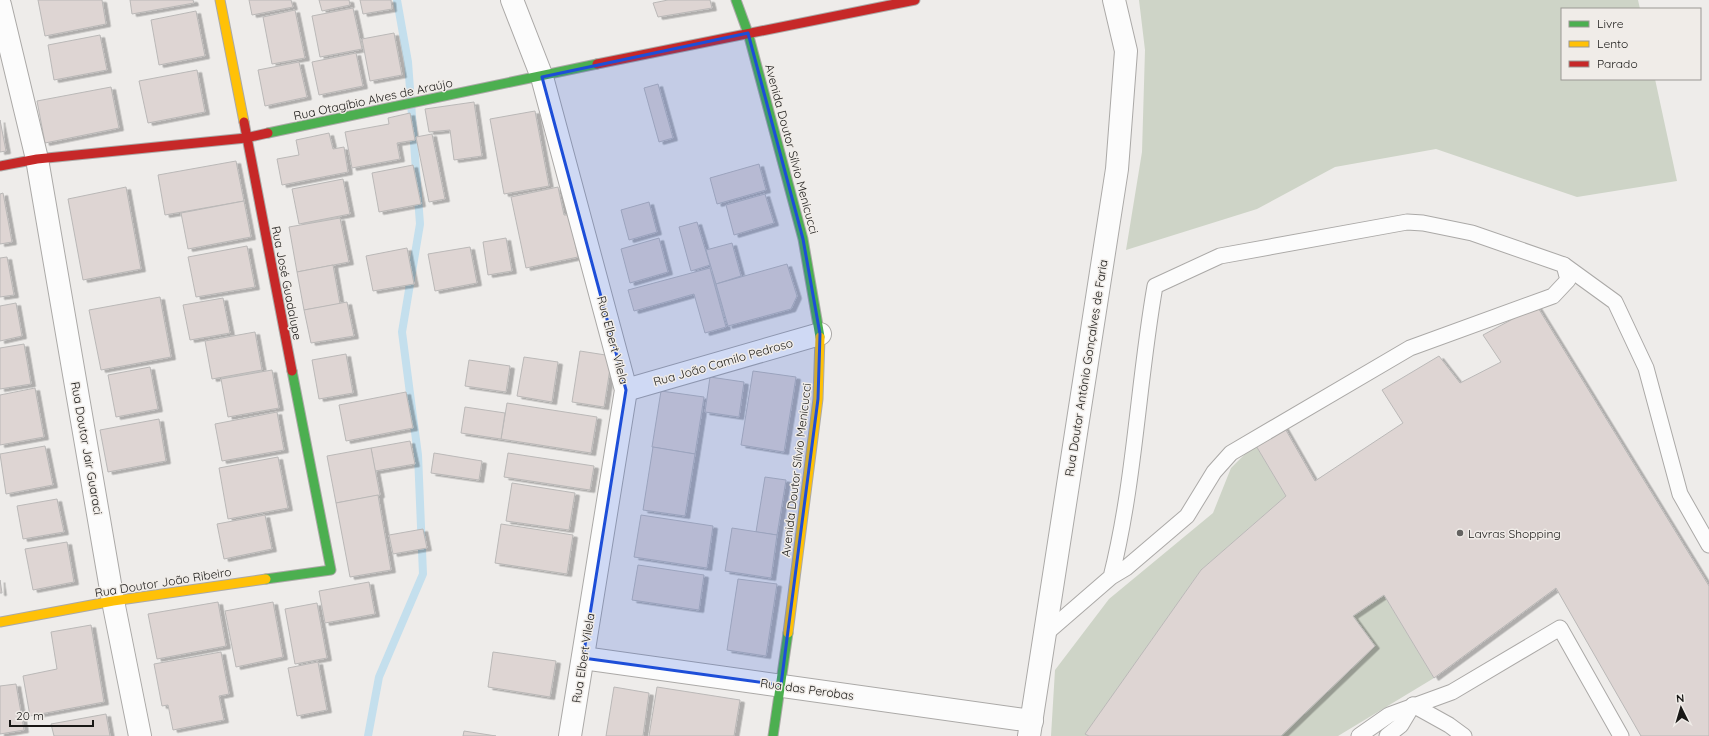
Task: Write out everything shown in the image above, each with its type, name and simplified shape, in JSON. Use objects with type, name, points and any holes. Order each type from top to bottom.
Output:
[{"type":"main road","name":"Rua José Guadalupe","points":[[220,0],[330,570]]},
{"type":"main road","name":"Avenida Doutor Sílvio Menicucci","points":[[736,0],[748,33],[803,239],[820,334],[818,399],[773,736]]},
{"type":"main road","name":"Rua Otagíbio Alves de Araújo","points":[[0,166],[37,159],[246,138],[748,33],[915,0]]},
{"type":"main road","name":"Rua Doutor João Ribeiro","points":[[0,622],[113,602],[330,570]]},
{"type":"street","name":"Rua Elbert Vilela","points":[[512,0],[542,76],[626,390],[570,736]]},
{"type":"street","name":"Rua Doutor Antônio Gonçalves de Faria","points":[[1030,729],[1117,169],[1126,51],[1114,0]]},
{"type":"street","name":"Rua Doutor Jair Guaraci","points":[[0,5],[37,159],[113,602],[140,736]]},
{"type":"street","name":"Rua João Camilo Pedroso","points":[[626,390],[820,334]]},
{"type":"street","name":"Rua das Perobas","points":[[583,658],[781,685],[1030,729]]},
{"type":"lane","points":[[1111,577],[1121,536],[1155,286],[1220,256],[1407,222],[1424,223],[1472,233],[1564,265],[1615,302],[1646,368],[1680,494],[1709,545]]},
{"type":"lane","points":[[1044,635],[1111,577],[1126,568],[1187,516],[1214,472],[1231,453],[1410,348],[1553,296],[1568,280],[1564,265]]},
{"type":"lane","points":[[1359,736],[1389,715],[1452,692],[1560,628],[1621,736]]},
{"type":"lane","points":[[1387,736],[1400,725],[1413,706]]},
{"type":"lane","points":[[1413,706],[1449,725],[1464,736]]},
{"type":"highlighted area","points":[[748,33],[803,239],[820,334],[818,399],[781,685],[583,658],[626,390],[542,77]]},
{"type":"shaded area","points":[[1139,0],[1638,0],[1640,8],[1561,8],[1561,80],[1655,80],[1677,181],[1577,197],[1436,149],[1335,167],[1257,209],[1126,250],[1142,152],[1145,50]]},
{"type":"shaded area","points":[[1255,444],[1286,496],[1201,570],[1086,733],[1089,736],[1051,736],[1055,670],[1109,599],[1213,513],[1231,468]]},
{"type":"shaded area","points":[[1384,595],[1434,678],[1338,736],[1281,736],[1375,646],[1353,616]]},
{"type":"building","points":[[38,0],[102,0],[106,24],[45,36]]},
{"type":"building","points":[[130,0],[193,0],[194,3],[132,14]]},
{"type":"building","points":[[249,0],[291,0],[293,7],[252,15]]},
{"type":"building","points":[[319,0],[349,0],[350,5],[322,11]]},
{"type":"building","points":[[360,0],[391,0],[392,9],[363,14]]},
{"type":"building","points":[[668,0],[710,0],[712,8],[658,17],[653,3]]},
{"type":"building","points":[[353,8],[362,49],[320,57],[312,16]]},
{"type":"building","points":[[295,10],[305,58],[272,64],[263,17]]},
{"type":"building","points":[[196,11],[205,56],[159,65],[151,20]]},
{"type":"building","points":[[394,33],[402,75],[370,81],[362,39]]},
{"type":"building","points":[[100,35],[107,70],[54,80],[48,45]]},
{"type":"building","points":[[356,53],[363,86],[319,95],[312,62]]},
{"type":"building","points":[[299,62],[307,97],[265,106],[258,70]]},
{"type":"building","points":[[197,70],[205,112],[148,123],[139,81]]},
{"type":"building","points":[[658,84],[673,138],[659,142],[644,88]]},
{"type":"building","points":[[111,87],[119,128],[45,143],[37,101]]},
{"type":"building","points":[[474,102],[482,156],[454,160],[450,130],[429,132],[425,109]]},
{"type":"building","points":[[535,111],[549,186],[504,194],[490,119]]},
{"type":"building","points":[[410,113],[415,140],[397,143],[400,159],[352,168],[345,132],[389,124],[388,118]]},
{"type":"building","points":[[0,120],[6,151],[0,152]]},
{"type":"building","points":[[329,133],[333,149],[344,147],[348,172],[282,185],[277,159],[299,155],[296,140]]},
{"type":"building","points":[[432,134],[445,199],[429,202],[416,137]]},
{"type":"building","points":[[236,161],[244,201],[165,215],[158,175]]},
{"type":"building","points":[[759,164],[766,190],[717,204],[710,178]]},
{"type":"building","points":[[413,165],[421,204],[379,212],[372,173]]},
{"type":"building","points":[[343,179],[350,214],[299,224],[292,189]]},
{"type":"building","points":[[126,187],[141,269],[83,280],[68,199]]},
{"type":"building","points":[[558,187],[564,215],[569,215],[578,257],[526,268],[511,197]]},
{"type":"building","points":[[3,193],[12,242],[0,244],[0,194]]},
{"type":"building","points":[[765,194],[774,223],[734,235],[726,205]]},
{"type":"building","points":[[244,201],[251,237],[188,249],[181,213]]},
{"type":"building","points":[[649,202],[657,232],[629,240],[621,210]]},
{"type":"building","points":[[340,218],[349,262],[297,272],[289,227]]},
{"type":"building","points":[[697,222],[710,265],[691,271],[679,227]]},
{"type":"building","points":[[506,238],[512,271],[488,275],[483,242]]},
{"type":"building","points":[[659,238],[668,272],[630,283],[621,249]]},
{"type":"building","points":[[732,243],[741,276],[716,284],[706,250]]},
{"type":"building","points":[[247,246],[255,287],[196,297],[188,257]]},
{"type":"building","points":[[470,247],[477,283],[435,291],[428,254]]},
{"type":"building","points":[[407,248],[414,284],[373,291],[366,256]]},
{"type":"building","points":[[7,257],[14,295],[0,297],[0,258]]},
{"type":"building","points":[[787,264],[797,296],[791,309],[728,326],[716,284]]},
{"type":"building","points":[[333,265],[340,304],[304,310],[297,272]]},
{"type":"building","points":[[710,268],[726,327],[705,333],[694,294],[634,311],[628,290]]},
{"type":"building","points":[[160,297],[171,357],[101,370],[89,310]]},
{"type":"building","points":[[223,298],[230,333],[190,340],[183,305]]},
{"type":"building","points":[[347,302],[354,336],[311,343],[304,310]]},
{"type":"building","points":[[16,303],[22,336],[0,341],[0,306]]},
{"type":"building","name":"Lavras Shopping","points":[[1537,306],[1709,586],[1709,736],[1641,736],[1556,588],[1434,678],[1384,595],[1353,616],[1375,646],[1281,736],[1089,736],[1085,734],[1201,570],[1286,496],[1255,444],[1283,425],[1315,481],[1403,423],[1382,390],[1439,356],[1460,383],[1501,362],[1483,335]]},
{"type":"building","points":[[255,332],[262,370],[212,379],[205,341]]},
{"type":"building","points":[[24,344],[31,384],[0,389],[0,348]]},
{"type":"building","points":[[580,351],[612,356],[604,407],[572,402]]},
{"type":"building","points":[[346,354],[353,393],[319,399],[312,360]]},
{"type":"building","points":[[524,357],[558,362],[552,402],[517,396]]},
{"type":"building","points":[[469,360],[510,366],[506,392],[465,386]]},
{"type":"building","points":[[150,367],[158,409],[116,417],[108,375]]},
{"type":"building","points":[[272,370],[279,408],[228,417],[221,379]]},
{"type":"building","points":[[753,371],[796,377],[784,452],[741,445]]},
{"type":"building","points":[[710,377],[744,382],[739,417],[705,412]]},
{"type":"building","points":[[35,388],[44,437],[0,445],[0,395]]},
{"type":"building","points":[[661,391],[704,397],[695,454],[652,447]]},
{"type":"building","points":[[406,392],[413,428],[346,441],[339,405]]},
{"type":"building","points":[[507,403],[597,417],[591,453],[501,439]]},
{"type":"building","points":[[465,407],[505,413],[501,439],[461,433]]},
{"type":"building","points":[[277,412],[284,450],[222,461],[215,424]]},
{"type":"building","points":[[159,419],[166,461],[108,472],[100,430]]},
{"type":"building","points":[[410,441],[415,464],[375,471],[371,448]]},
{"type":"building","points":[[45,446],[53,485],[6,494],[0,454]]},
{"type":"building","points":[[653,447],[695,454],[685,516],[643,510]]},
{"type":"building","points":[[371,448],[380,495],[336,503],[327,456]]},
{"type":"building","points":[[434,453],[482,461],[479,480],[431,473]]},
{"type":"building","points":[[508,453],[594,466],[590,490],[504,477]]},
{"type":"building","points":[[278,457],[288,508],[228,519],[219,468]]},
{"type":"building","points":[[765,477],[786,480],[777,535],[756,532]]},
{"type":"building","points":[[512,483],[575,493],[569,530],[506,521]]},
{"type":"building","points":[[378,495],[391,570],[350,577],[336,503]]},
{"type":"building","points":[[57,499],[64,532],[23,539],[17,506]]},
{"type":"building","points":[[265,515],[272,549],[224,559],[217,524]]},
{"type":"building","points":[[641,515],[713,526],[707,568],[634,557]]},
{"type":"building","points":[[501,524],[573,535],[567,574],[495,563]]},
{"type":"building","points":[[732,528],[777,535],[771,578],[725,571]]},
{"type":"building","points":[[423,529],[427,548],[393,554],[389,535]]},
{"type":"building","points":[[67,542],[74,582],[33,590],[25,549]]},
{"type":"building","points":[[638,565],[704,575],[699,610],[632,600]]},
{"type":"building","points":[[738,579],[777,584],[766,656],[727,650]]},
{"type":"building","points":[[0,580],[2,593],[0,593]]},
{"type":"building","points":[[369,582],[375,614],[325,623],[319,591]]},
{"type":"building","points":[[218,602],[226,646],[157,659],[148,614]]},
{"type":"building","points":[[273,602],[283,657],[236,667],[225,611]]},
{"type":"building","points":[[317,603],[327,658],[295,664],[285,609]]},
{"type":"building","points":[[91,625],[104,702],[30,716],[23,676],[57,669],[51,632]]},
{"type":"building","points":[[221,652],[229,694],[219,696],[224,720],[173,730],[168,705],[162,706],[154,664]]},
{"type":"building","points":[[493,652],[556,661],[550,697],[488,687]]},
{"type":"building","points":[[318,662],[327,710],[297,716],[288,668]]},
{"type":"building","points":[[16,684],[24,730],[0,734],[0,686]]},
{"type":"building","points":[[614,687],[649,693],[643,736],[606,736]]},
{"type":"building","points":[[657,687],[740,700],[734,736],[649,736]]},
{"type":"building","points":[[106,714],[110,736],[54,736],[51,724]]},
{"type":"building","points":[[464,731],[496,736],[463,736]]},
{"type":"waterway","points":[[368,736],[379,677],[423,574],[418,455],[402,332],[420,224],[408,62],[397,0]]},
{"type":"traffic: fast","points":[[736,0],[748,33],[803,239],[820,337]]},
{"type":"traffic: fast","points":[[268,133],[597,64]]},
{"type":"traffic: fast","points":[[266,579],[331,570],[292,371]]},
{"type":"traffic: fast","points":[[773,736],[788,633]]},
{"type":"traffic: slow","points":[[220,0],[244,122]]},
{"type":"traffic: slow","points":[[788,633],[818,399],[820,337]]},
{"type":"traffic: slow","points":[[0,622],[113,601],[266,579]]},
{"type":"traffic: jam","points":[[597,64],[915,0]]},
{"type":"traffic: jam","points":[[244,122],[292,371]]},
{"type":"traffic: jam","points":[[0,166],[37,159],[246,138],[268,133]]},
{"type":"place","name":"Lavras Shopping","points":[[1460,533]]}]
